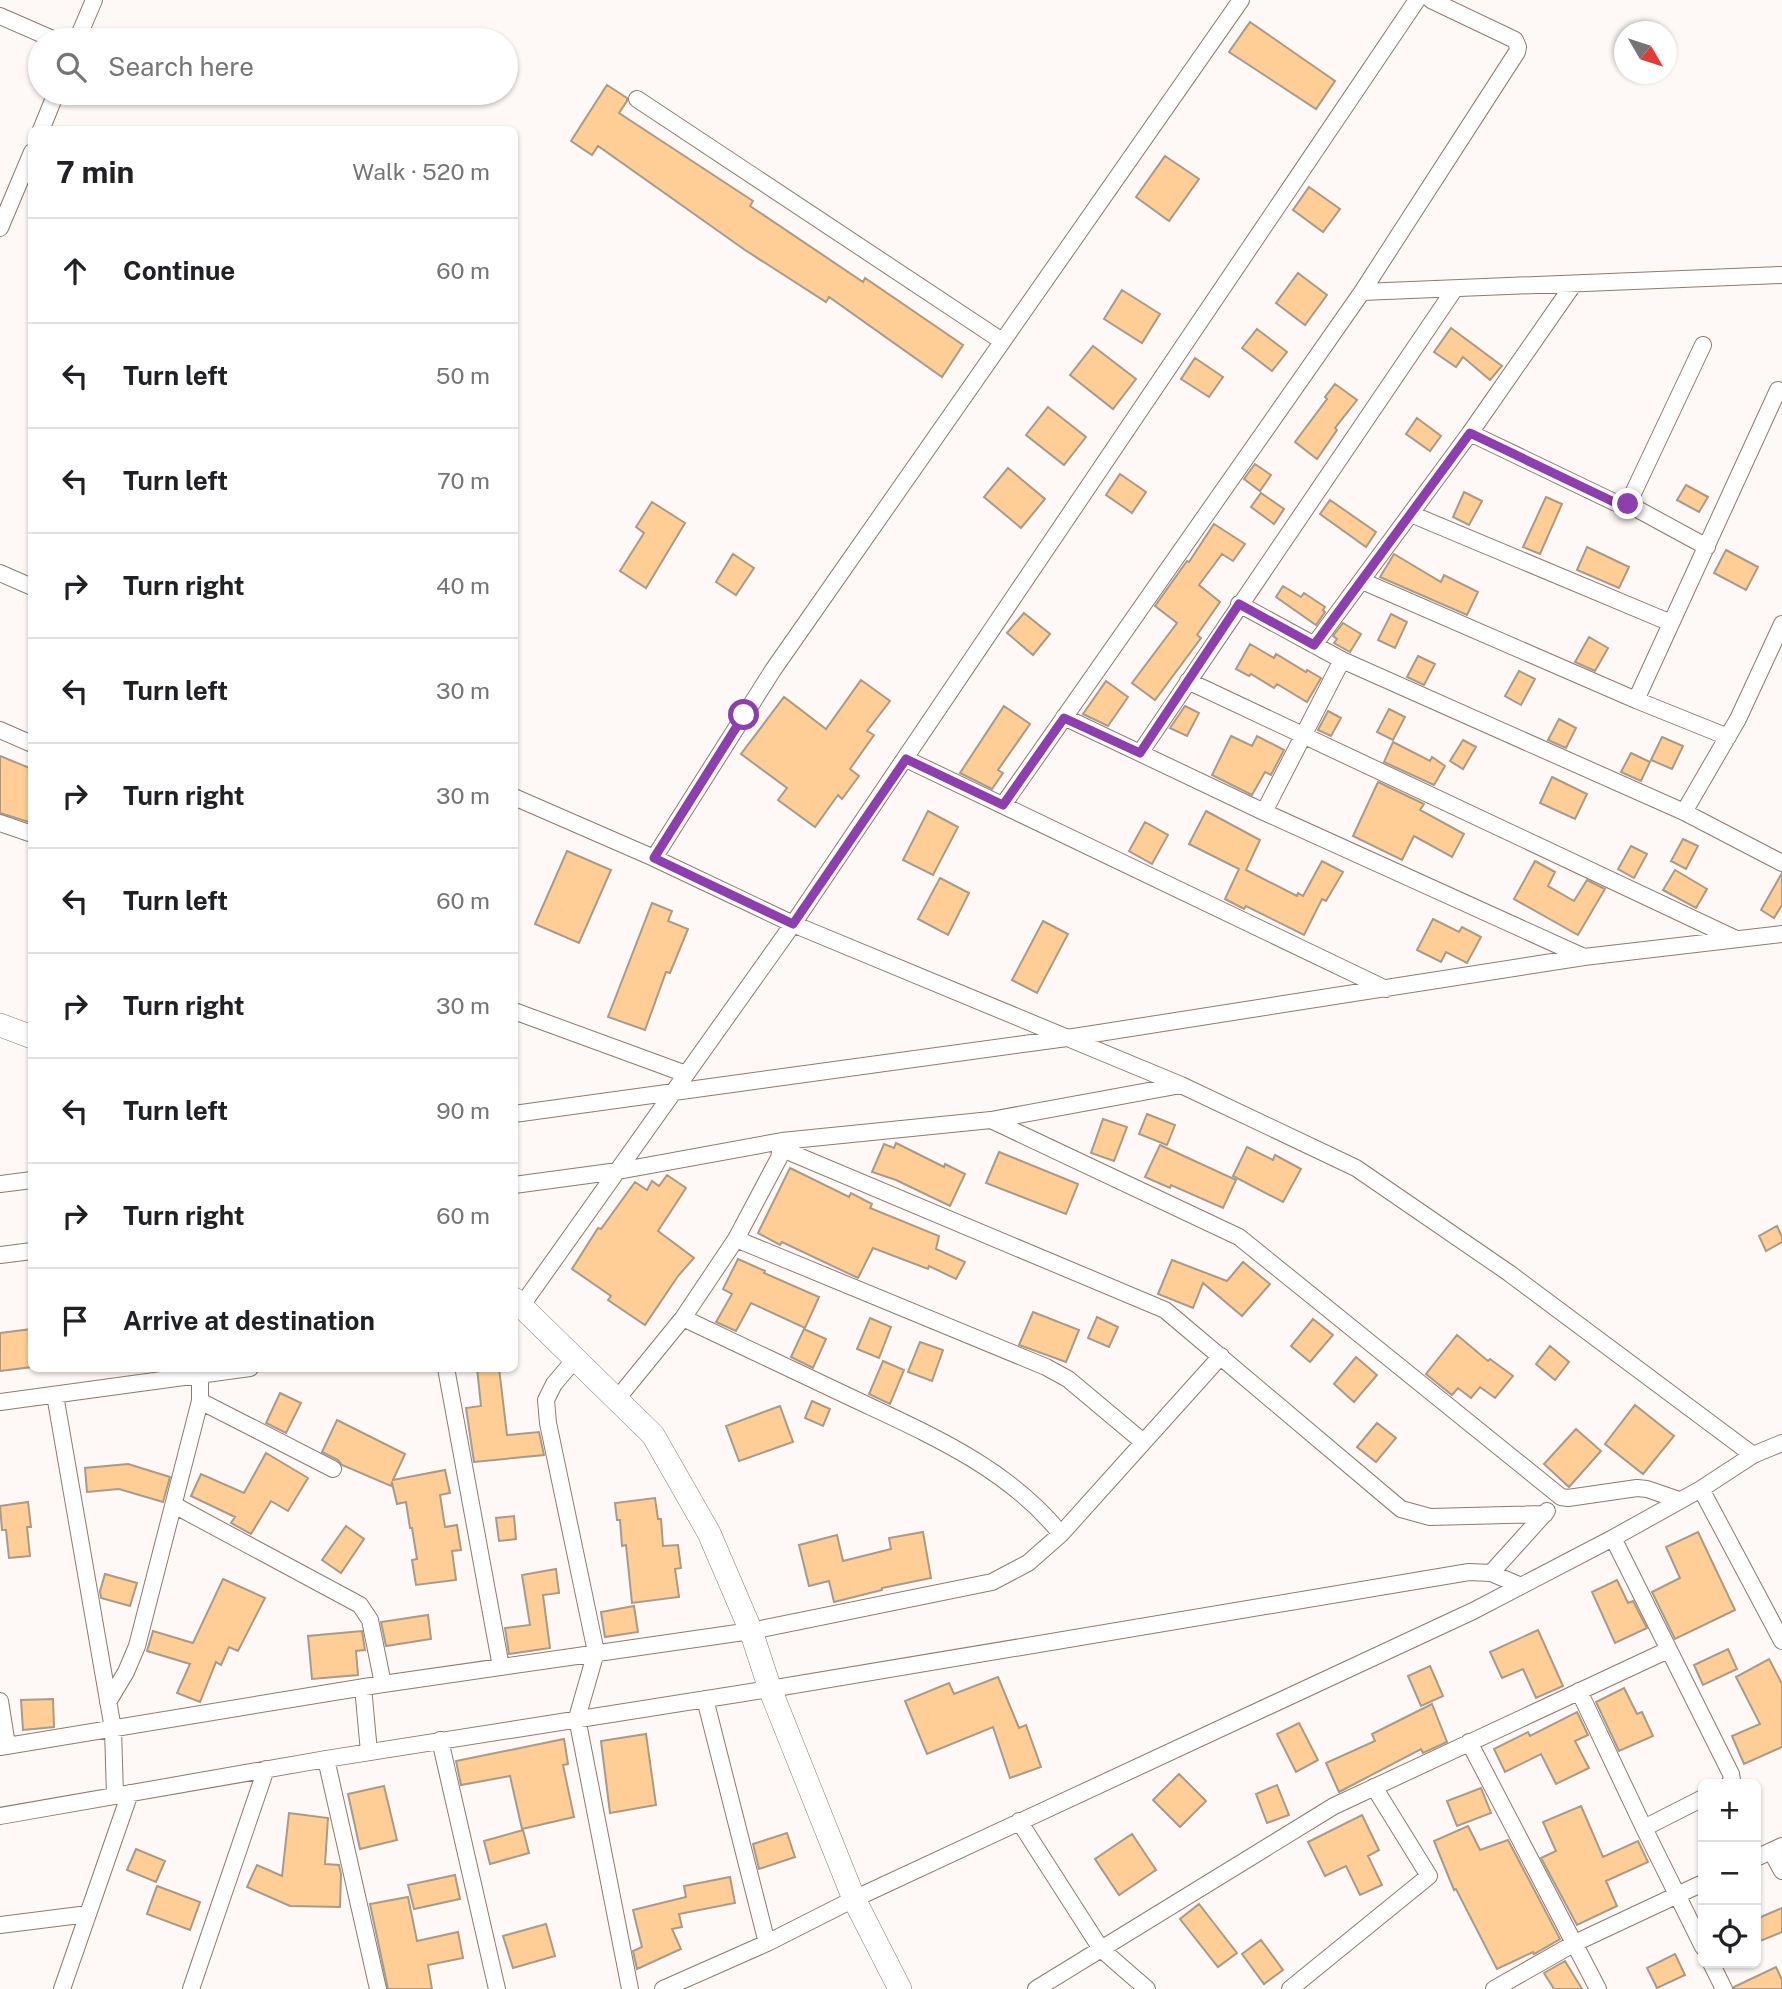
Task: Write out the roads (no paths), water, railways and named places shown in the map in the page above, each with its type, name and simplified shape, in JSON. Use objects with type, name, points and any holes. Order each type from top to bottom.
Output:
[{"type":"main road","points":[[0,1025],[28,1036]]},
{"type":"main road","points":[[518,1306],[576,1358],[653,1435],[709,1533],[751,1630],[770,1689],[854,1899],[900,1989]]},
{"type":"street","points":[[82,28],[94,0]]},
{"type":"street","points":[[654,858],[773,670],[1241,0]]},
{"type":"street","points":[[518,1304],[618,1171],[793,924],[1417,0]]},
{"type":"street","points":[[1003,805],[1362,292],[1517,52],[1515,40],[1431,0]]},
{"type":"street","points":[[0,16],[28,28]]},
{"type":"street","points":[[637,99],[1002,341]]},
{"type":"street","points":[[43,126],[51,105]]},
{"type":"street","points":[[0,228],[28,162]]},
{"type":"street","points":[[1362,292],[1782,275]]},
{"type":"street","points":[[1314,645],[1470,433],[1573,285]]},
{"type":"street","points":[[1140,753],[1454,290]]},
{"type":"street","points":[[1628,504],[1703,345]]},
{"type":"street","points":[[1636,700],[1778,390]]},
{"type":"street","points":[[1470,433],[1616,503],[1628,504],[1707,547]]},
{"type":"street","points":[[1410,514],[1671,623]]},
{"type":"street","points":[[0,573],[28,585]]},
{"type":"street","points":[[1362,581],[1728,737]]},
{"type":"street","points":[[1239,604],[1342,660],[1684,812],[1782,863]]},
{"type":"street","points":[[1684,812],[1728,737],[1782,624]]},
{"type":"street","points":[[1264,812],[1342,660]]},
{"type":"street","points":[[1188,681],[1736,939]]},
{"type":"street","points":[[1064,718],[1584,957]]},
{"type":"street","points":[[0,730],[28,742]]},
{"type":"street","points":[[906,759],[1387,990]]},
{"type":"street","points":[[518,799],[654,858],[793,924],[1181,1085],[1356,1168],[1509,1273],[1753,1455]]},
{"type":"street","points":[[0,823],[28,833]]},
{"type":"street","points":[[518,1113],[1067,1038],[1387,990],[1584,957],[1782,934]]},
{"type":"street","points":[[518,1012],[686,1074]]},
{"type":"street","points":[[518,1184],[782,1145],[991,1120],[1181,1085]]},
{"type":"street","points":[[991,1120],[1239,1237],[1561,1497],[1637,1488],[1679,1500]]},
{"type":"street","points":[[617,1399],[683,1318],[736,1239],[782,1145]]},
{"type":"street","points":[[782,1145],[1174,1316],[1401,1508],[1430,1517],[1545,1514]]},
{"type":"street","points":[[0,1184],[28,1180]]},
{"type":"street","points":[[736,1239],[1046,1367],[1068,1380],[1142,1441]]},
{"type":"street","points":[[0,1255],[28,1252]]},
{"type":"street","points":[[683,1318],[957,1449],[1012,1486],[1039,1509],[1061,1534]]},
{"type":"street","points":[[0,1700],[4,1746],[383,1684],[751,1630],[992,1582],[1028,1563],[1061,1534],[1221,1356]]},
{"type":"street","points":[[576,1358],[554,1384],[546,1400],[548,1423],[596,1652],[577,1718],[630,1989]]},
{"type":"street","points":[[0,1402],[225,1372]]},
{"type":"street","points":[[447,1372],[501,1667]]},
{"type":"street","points":[[108,1702],[133,1659],[200,1401],[200,1376]]},
{"type":"street","points":[[55,1395],[122,1795],[88,1914],[62,1989]]},
{"type":"street","points":[[200,1401],[333,1469]]},
{"type":"street","points":[[663,1989],[683,1985],[854,1899],[1473,1611],[1701,1489],[1753,1455],[1782,1443]]},
{"type":"street","points":[[1701,1489],[1782,1641]]},
{"type":"street","points":[[1491,1573],[1561,1497]]},
{"type":"street","points":[[174,1504],[360,1605],[370,1620],[383,1684]]},
{"type":"street","points":[[1613,1538],[1732,1779]]},
{"type":"street","points":[[0,1816],[440,1740],[770,1689],[1469,1572],[1491,1573],[1519,1585]]},
{"type":"street","points":[[1036,1989],[1334,1806],[1668,1650]]},
{"type":"street","points":[[363,1688],[369,1752]]},
{"type":"street","points":[[1579,1690],[1698,1937]]},
{"type":"street","points":[[705,1699],[767,1943]]},
{"type":"street","points":[[440,1740],[498,1989]]},
{"type":"street","points":[[1469,1742],[1598,1989]]},
{"type":"street","points":[[326,1759],[378,1989]]},
{"type":"street","points":[[191,1989],[266,1769]]},
{"type":"street","points":[[1290,1989],[1429,1876],[1374,1787]]},
{"type":"street","points":[[1644,1828],[1698,1801]]},
{"type":"street","points":[[1019,1821],[1101,1949],[1147,1989]]},
{"type":"street","points":[[1761,1856],[1777,1848],[1782,1871]]},
{"type":"street","points":[[1494,1989],[1575,1943],[1698,1885]]},
{"type":"street","points":[[0,1925],[88,1914]]},
{"type":"street","points":[[1714,1968],[1724,1989]]}]
